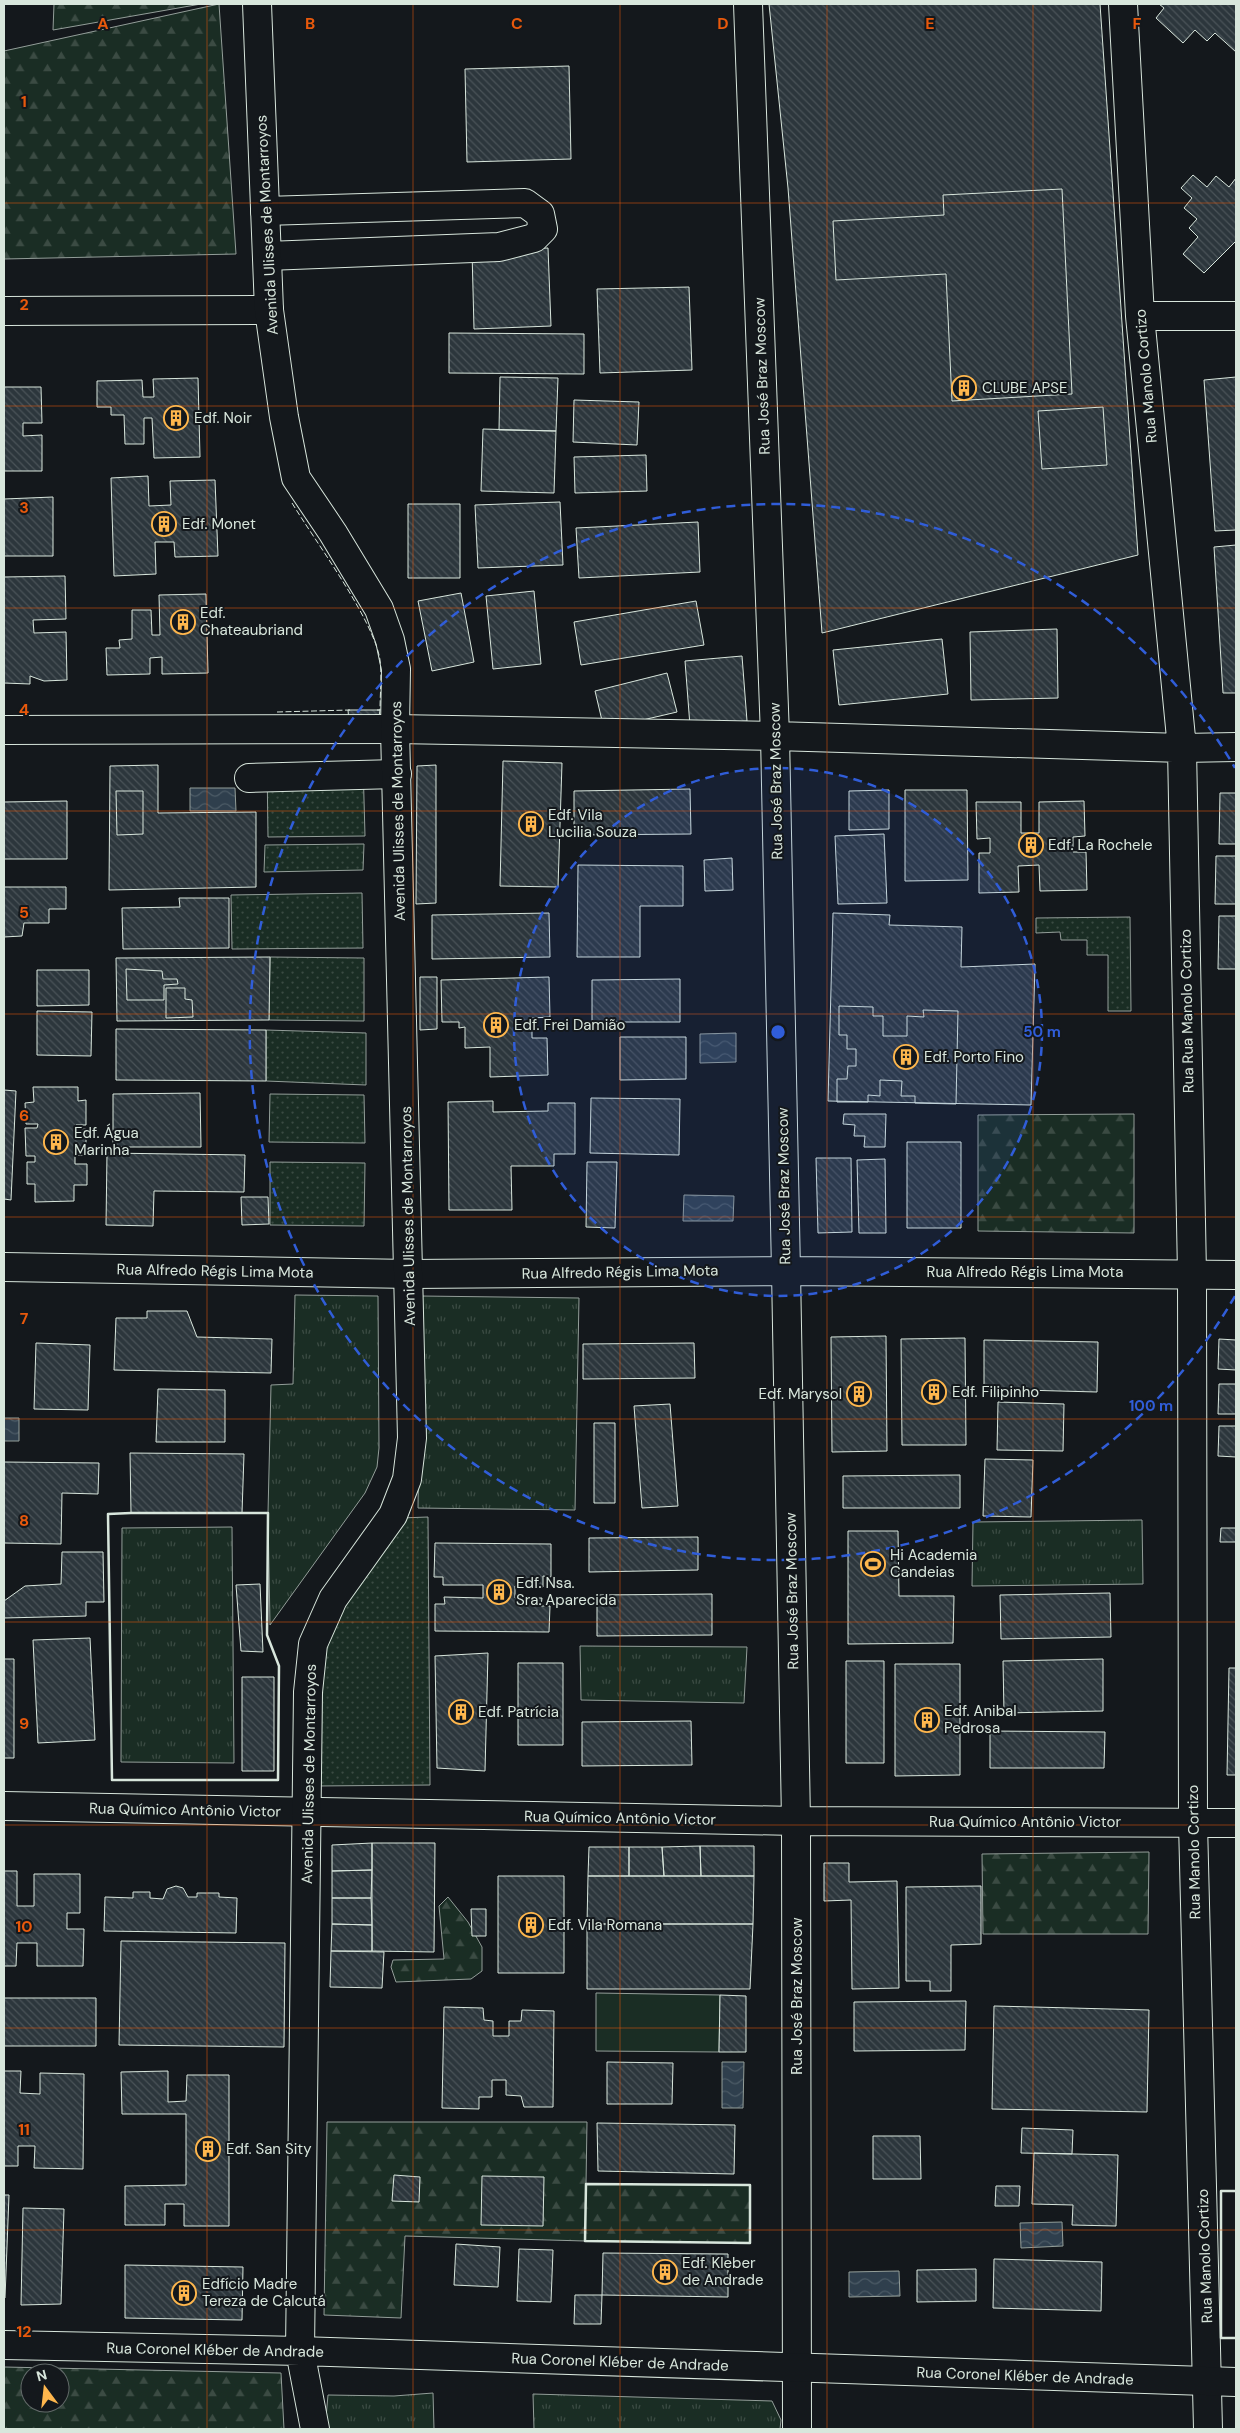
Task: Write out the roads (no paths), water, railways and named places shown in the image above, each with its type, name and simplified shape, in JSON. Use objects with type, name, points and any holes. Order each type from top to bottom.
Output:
[{"type":"street","name":"Avenida Ulisses de Montarroyos","points":[[258,4],[269,310],[284,417],[296,478],[333,533],[379,609],[390,640],[396,669],[412,1438],[407,1479],[393,1515],[333,1599],[313,1644],[308,1692],[300,2351],[315,2429]]},
{"type":"street","name":"Rua José Braz Moscow","points":[[748,4],[775,736],[786,1270],[796,1821],[797,2429]]},
{"type":"street","name":"Rua Manolo Cortizo","points":[[1123,4],[1140,316],[1182,748]]},
{"type":"street","points":[[265,210],[525,203],[540,214],[542,229],[534,238],[499,247],[267,256]]},
{"type":"street","points":[[4,311],[269,310]]},
{"type":"street","points":[[1140,316],[1236,316]]},
{"type":"street","points":[[4,730],[396,729],[775,736],[1182,748],[1236,746]]},
{"type":"street","name":"Rua Rua Manolo Cortizo","points":[[1182,748],[1192,1274]]},
{"type":"street","points":[[249,778],[397,774]]},
{"type":"street","name":"Rua Alfredo Régis Lima Mota","points":[[4,1267],[410,1274],[786,1270],[1236,1275]]},
{"type":"street","name":"Rua Manolo Cortizo","points":[[1192,1274],[1193,1823],[1208,2429]]},
{"type":"street","name":"Rua Químico Antônio Victor","points":[[4,1806],[796,1821],[1236,1823]]},
{"type":"street","name":"Rua Coronel Kléber de Andrade","points":[[4,2345],[300,2351],[1236,2382]]},
{"type":"water","points":[[190,788],[235,788],[236,811],[190,811]]},
{"type":"water","points":[[736,1033],[736,1062],[700,1063],[700,1034]]},
{"type":"water","points":[[684,1195],[734,1196],[733,1221],[683,1221]]},
{"type":"water","points":[[4,1418],[19,1418],[19,1441],[4,1441]]},
{"type":"water","points":[[722,2062],[744,2062],[743,2108],[722,2108]]},
{"type":"water","points":[[1062,2222],[1063,2246],[1021,2248],[1020,2223]]},
{"type":"water","points":[[899,2271],[900,2296],[849,2297],[849,2272]]},
{"type":"place","name":"CLUBE APSE","points":[[964,388]]},
{"type":"place","name":"Edf. Noir","points":[[176,418]]},
{"type":"place","name":"Edf. Monet","points":[[164,524]]},
{"type":"place","name":"Edf. Chateaubriand","points":[[183,622]]},
{"type":"place","name":"Edf. Vila Lucilia Souza","points":[[531,824]]},
{"type":"place","name":"Edf. La Rochele","points":[[1031,845]]},
{"type":"place","name":"Edf. Frei Damião","points":[[496,1025]]},
{"type":"place","name":"Edf. Porto Fino","points":[[906,1057]]},
{"type":"place","name":"Edf. Água Marinha","points":[[56,1142]]},
{"type":"place","name":"Edf. Filipinho","points":[[934,1392]]},
{"type":"place","name":"Edf. Marysol","points":[[859,1394]]},
{"type":"place","name":"Hi Academia Candeias","points":[[873,1564]]},
{"type":"place","name":"Edf. Nsa. Sra. Aparecida","points":[[499,1592]]},
{"type":"place","name":"Edf. Patrícia","points":[[461,1712]]},
{"type":"place","name":"Edf. Anibal Pedrosa","points":[[927,1720]]},
{"type":"place","name":"Edf. Vila Romana","points":[[531,1925]]},
{"type":"place","name":"Edf. San Sity","points":[[208,2149]]},
{"type":"place","name":"Edf. Kleber de Andrade","points":[[665,2272]]},
{"type":"place","name":"Edfício Madre Tereza de Calcutá","points":[[184,2293]]}]
